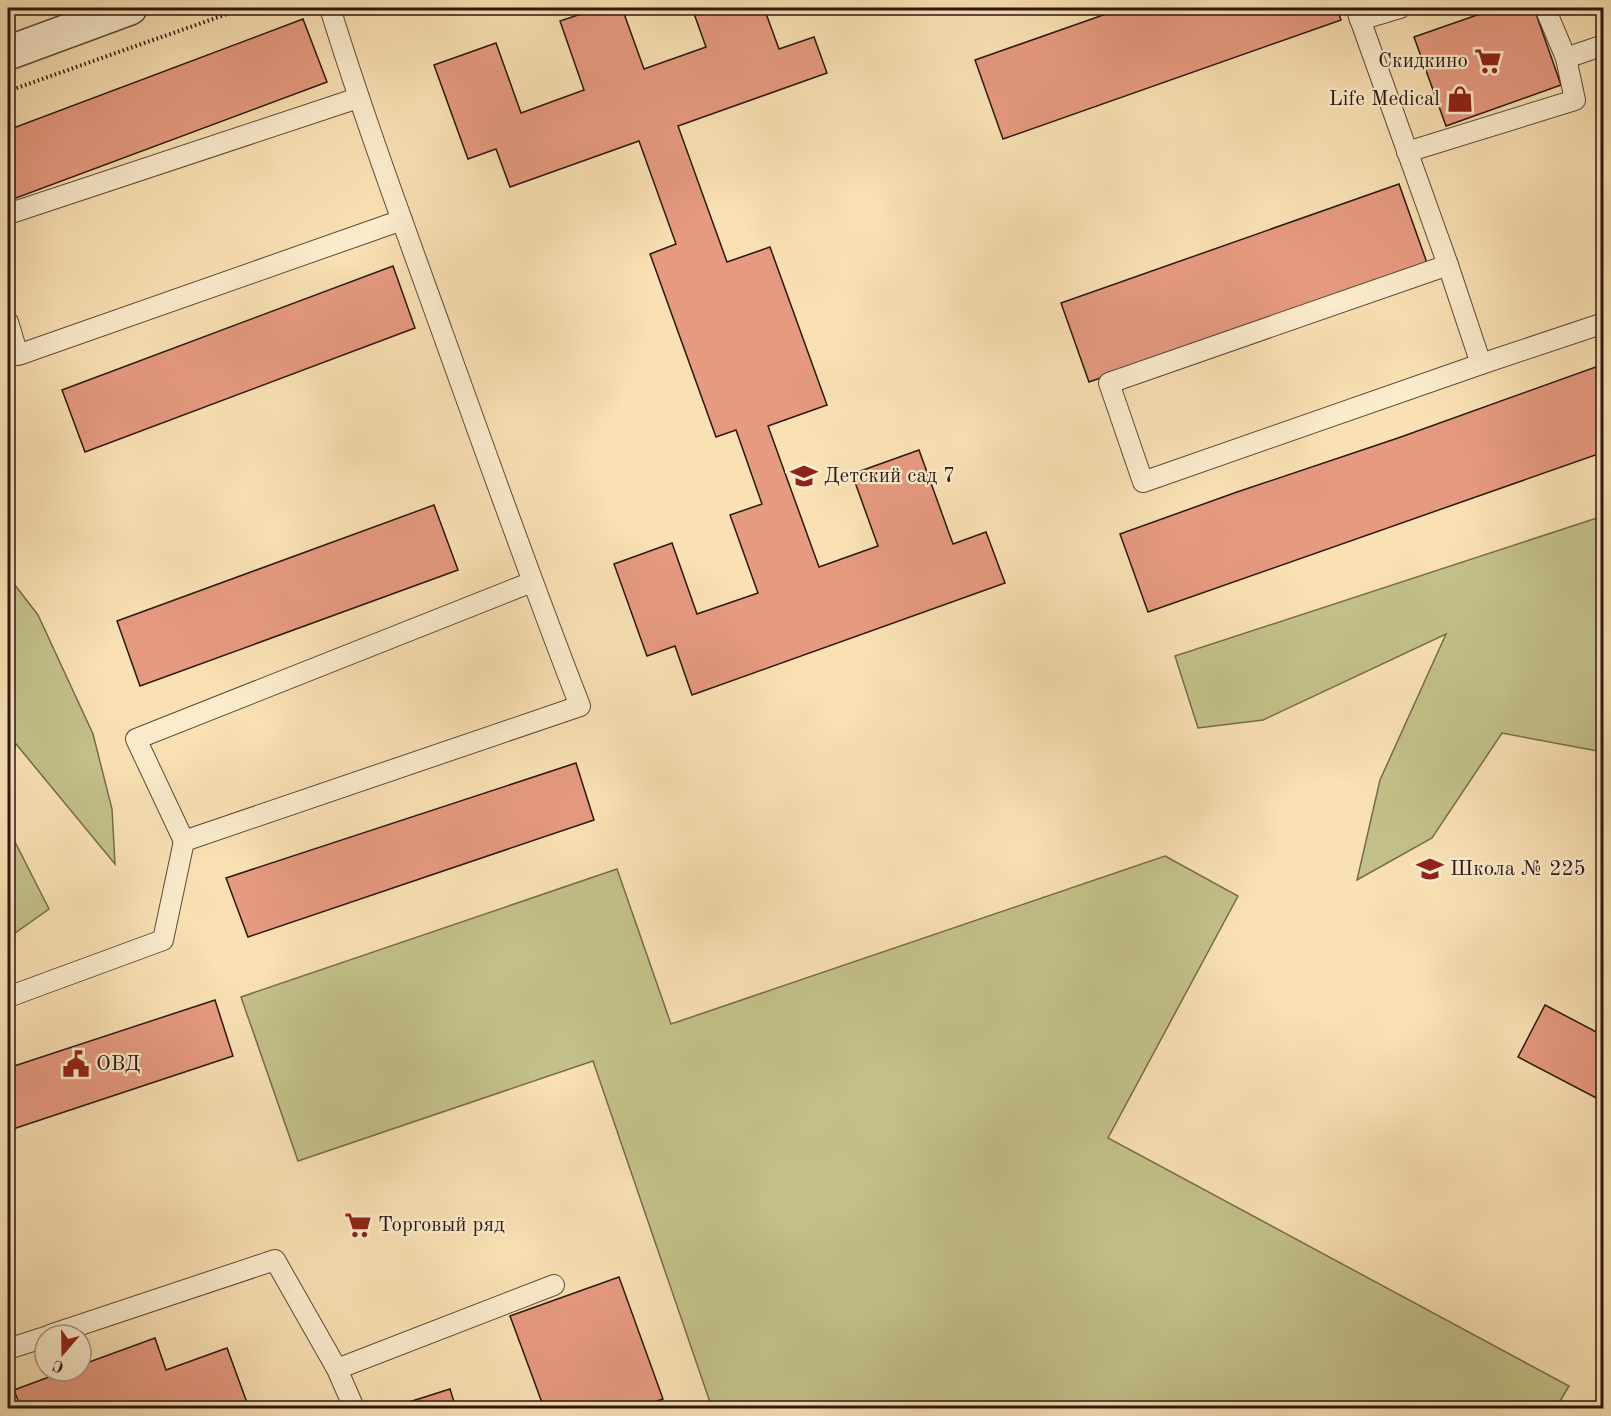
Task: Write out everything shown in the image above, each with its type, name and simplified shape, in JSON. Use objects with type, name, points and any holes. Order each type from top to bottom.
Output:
[{"type":"street","points":[[8,51],[130,8]]},
{"type":"lane","points":[[184,841],[580,706],[532,582],[358,98],[330,8]]},
{"type":"lane","points":[[1400,8],[1358,14],[1481,364]]},
{"type":"lane","points":[[1407,152],[1575,100],[1566,58],[1545,8]]},
{"type":"lane","points":[[1566,58],[1604,45]]},
{"type":"lane","points":[[8,214],[358,98]]},
{"type":"lane","points":[[8,322],[18,355],[402,220]]},
{"type":"lane","points":[[1448,265],[1109,383],[1143,482],[1481,364],[1604,324]]},
{"type":"lane","points":[[8,997],[163,940],[184,841],[136,739],[532,582]]},
{"type":"lane","points":[[86,1323],[275,1260],[337,1369],[354,1408]]},
{"type":"lane","points":[[337,1369],[554,1285]]},
{"type":"lane","points":[[8,1349],[33,1341]]},
{"type":"path","points":[[8,91],[244,8]]},
{"type":"shaded area","points":[[1603,516],[1603,752],[1502,733],[1432,838],[1357,880],[1380,780],[1446,634],[1263,720],[1198,728],[1175,656]]},
{"type":"shaded area","points":[[8,576],[38,615],[93,734],[112,809],[115,864],[16,744],[8,762]]},
{"type":"shaded area","points":[[8,828],[49,909],[8,938]]},
{"type":"shaded area","points":[[1165,856],[1238,896],[1108,1138],[1569,1386],[1556,1408],[712,1408],[593,1061],[298,1161],[241,997],[617,869],[671,1024]]},
{"type":"building","points":[[599,8],[622,8],[644,69],[706,47],[692,8],[764,8],[779,49],[814,37],[827,73],[678,126],[727,262],[770,247],[827,405],[768,426],[819,567],[878,546],[852,474],[919,450],[953,544],[986,532],[1005,583],[692,695],[675,646],[647,656],[614,564],[672,543],[697,614],[758,593],[730,515],[762,504],[736,430],[716,437],[650,254],[676,244],[639,141],[510,187],[496,149],[468,159],[434,65],[496,43],[521,113],[584,90],[560,21]]},
{"type":"building","points":[[1123,8],[1337,8],[1341,20],[1003,139],[975,60]]},
{"type":"building","name":"Скидкино","points":[[1497,8],[1534,8],[1561,85],[1446,126],[1414,37]]},
{"type":"building","points":[[303,19],[327,82],[8,201],[8,130]]},
{"type":"building","points":[[1399,184],[1427,263],[1089,382],[1061,303]]},
{"type":"building","points":[[393,266],[415,328],[85,452],[62,390]]},
{"type":"building","points":[[1604,364],[1604,452],[1148,612],[1120,534]]},
{"type":"building","points":[[434,505],[458,570],[140,686],[117,621]]},
{"type":"building","points":[[576,763],[594,820],[248,937],[226,878]]},
{"type":"building","points":[[215,1000],[233,1056],[10,1130],[8,1068]]},
{"type":"building","points":[[1545,1005],[1604,1036],[1604,1102],[1518,1057]]},
{"type":"building","points":[[619,1277],[663,1399],[636,1408],[544,1408],[510,1316]]},
{"type":"building","points":[[155,1338],[166,1370],[227,1348],[249,1408],[21,1408],[14,1390],[33,1383],[93,1383],[93,1361]]},
{"type":"building","points":[[450,1389],[456,1408],[390,1408]]},
{"type":"place","name":"Скидкино","points":[[1488,61]]},
{"type":"place","name":"Life Medical","points":[[1460,99]]},
{"type":"place","name":"Детский сад 7","points":[[804,476]]},
{"type":"place","name":"Школа № 225","points":[[1430,869]]},
{"type":"place","name":"ОВД","points":[[76,1064]]},
{"type":"place","name":"Торговый ряд","points":[[358,1225]]}]
